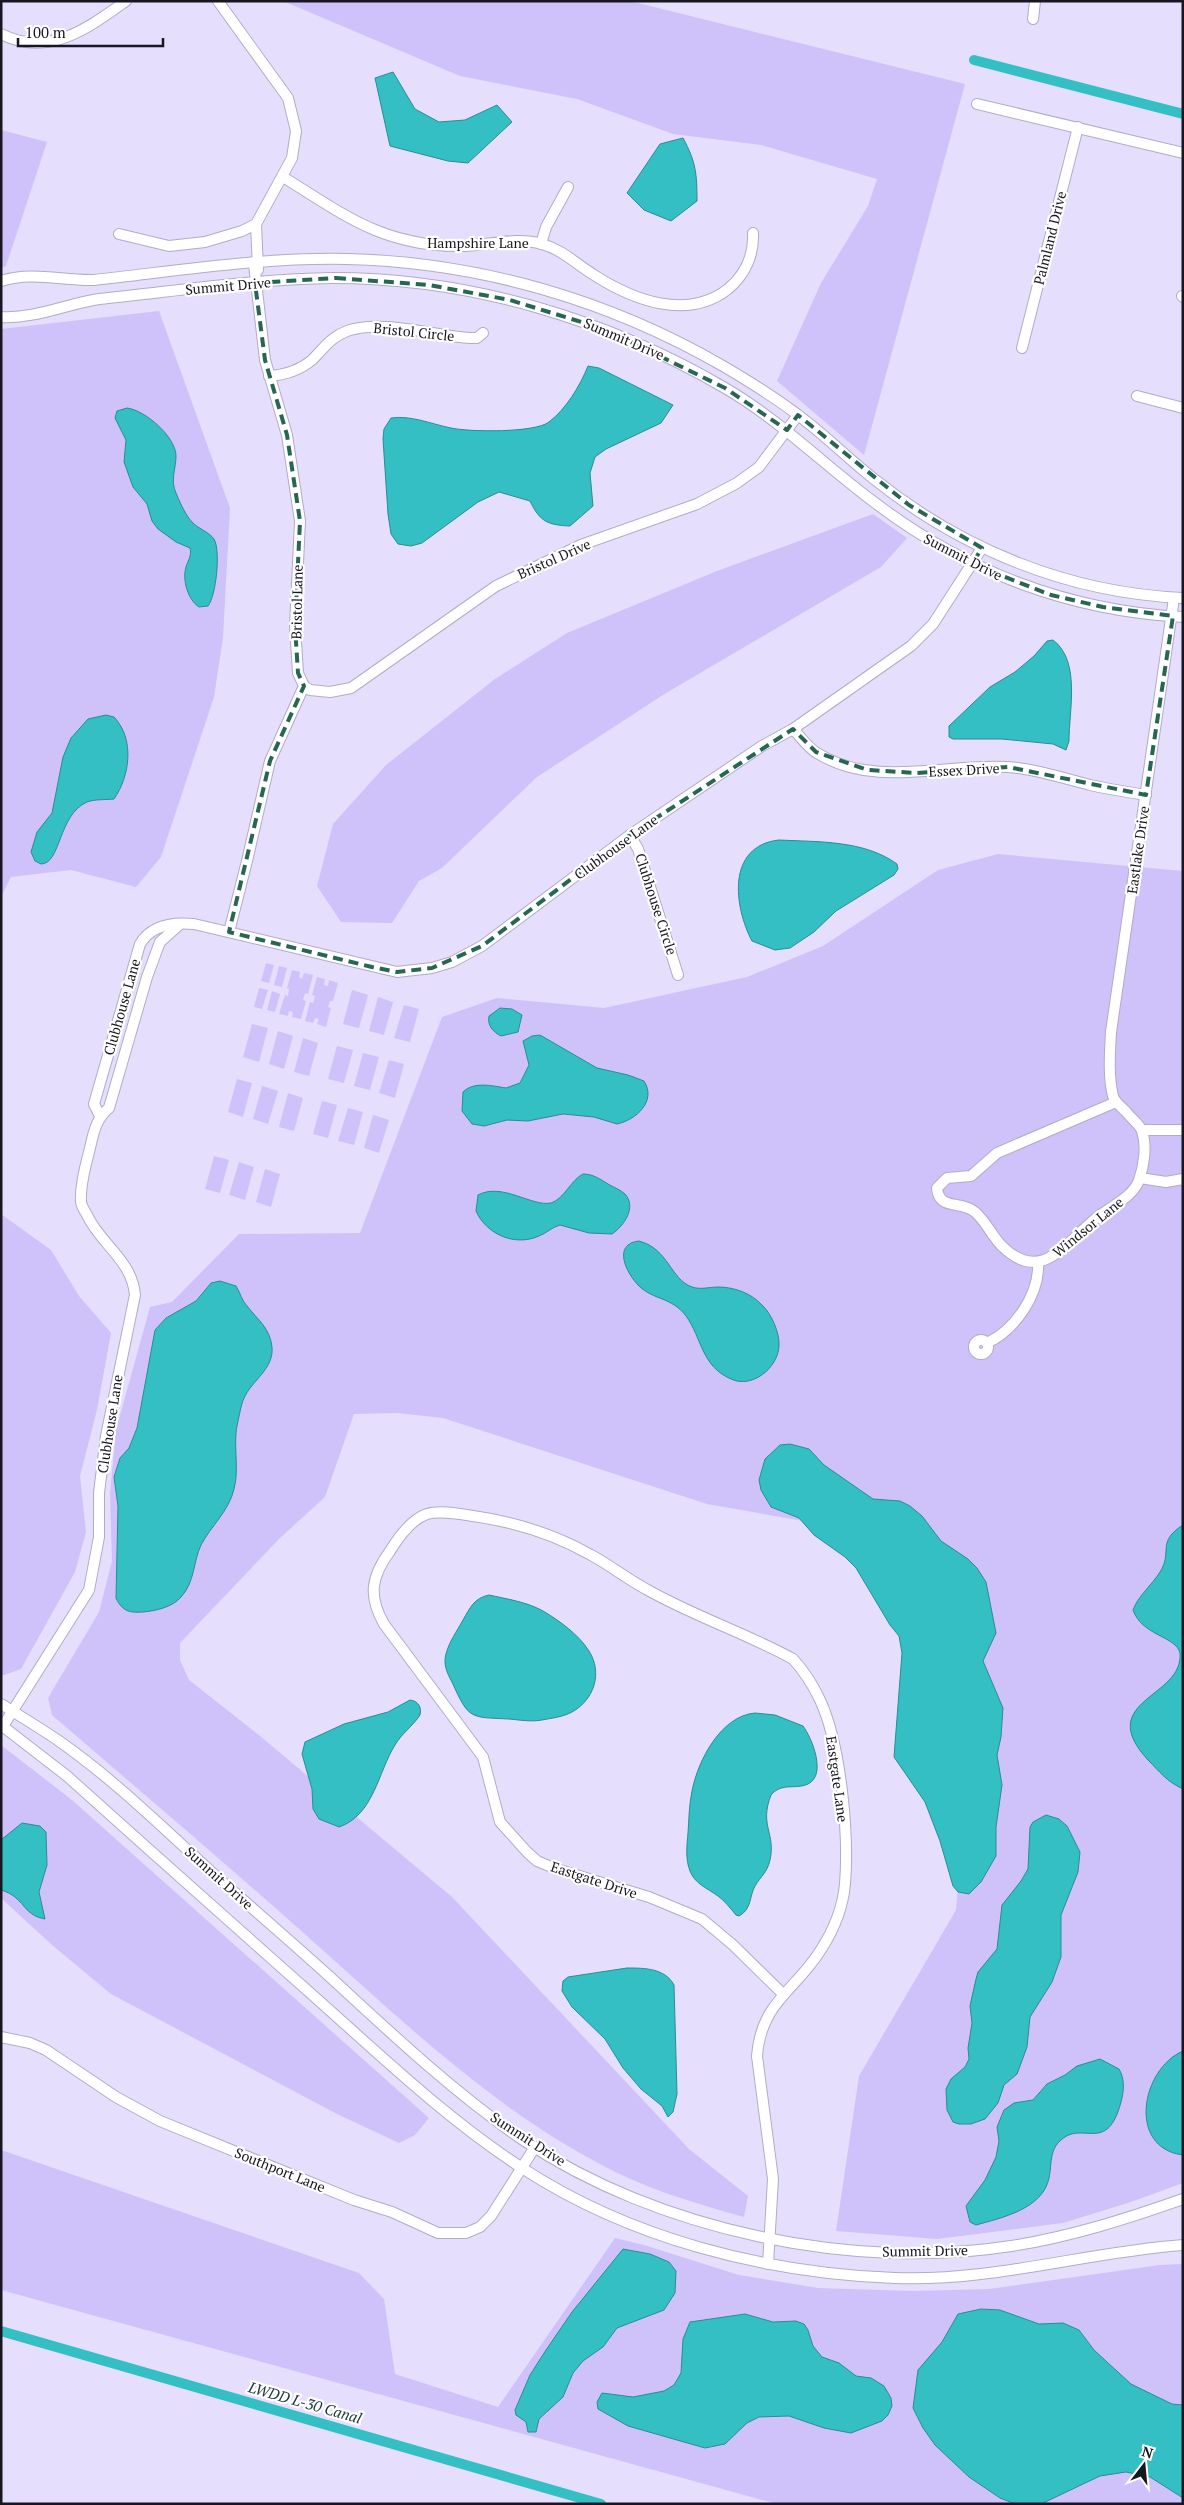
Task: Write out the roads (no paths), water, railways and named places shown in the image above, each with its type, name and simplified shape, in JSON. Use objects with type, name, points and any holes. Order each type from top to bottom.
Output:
[{"type":"street","points":[[1,34],[28,42],[56,41],[85,30],[126,1]]},
{"type":"street","points":[[218,1],[291,104],[296,131],[292,158],[256,224],[255,264],[257,283]]},
{"type":"street","points":[[1033,19],[1036,1]]},
{"type":"street","points":[[977,104],[1183,153]]},
{"type":"street","name":"Palmland Drive","points":[[1022,348],[1078,128]]},
{"type":"street","name":"Hampshire Lane","points":[[283,177],[365,227],[412,242],[461,246],[510,241],[541,244],[569,256],[591,274],[623,292],[657,303],[687,306],[718,296],[734,283],[748,263],[754,248],[753,233]]},
{"type":"street","name":"Hampshire Lane","points":[[541,244],[546,227],[568,187]]},
{"type":"street","points":[[120,234],[168,246],[190,245],[226,237],[256,224]]},
{"type":"street","name":"Summit Drive","points":[[1,281],[31,276],[73,281],[94,280],[318,259],[384,262],[455,270],[542,287],[631,319],[678,341],[754,385],[798,415],[875,480],[909,505],[982,548],[1030,569],[1070,580],[1116,590],[1178,598]]},
{"type":"street","name":"Summit Drive","points":[[1,316],[31,316],[99,299],[257,283],[336,278],[394,282],[481,293],[543,309],[604,328],[665,356],[725,388],[787,430],[894,517],[932,543],[972,564],[1011,582],[1051,595],[1103,607],[1178,616]]},
{"type":"street","name":"Bristol Lane","points":[[257,283],[260,333],[269,376],[287,435],[300,521],[295,626],[298,673],[304,686]]},
{"type":"street","name":"Bristol Circle","points":[[269,376],[299,368],[312,359],[333,338],[354,328],[396,329],[470,338],[478,338],[483,334]]},
{"type":"street","points":[[1137,396],[1183,408]]},
{"type":"street","name":"Bristol Drive","points":[[304,686],[317,691],[330,692],[351,688],[496,586],[581,546],[714,497],[759,467],[798,415]]},
{"type":"street","name":"Clubhouse Lane","points":[[100,1116],[94,1104],[140,944],[153,929],[163,925],[194,924],[372,968],[397,972],[432,968],[452,962],[482,946],[630,835],[762,746],[793,728],[923,636],[933,624],[982,548]]},
{"type":"street","name":"Eastlake Drive","points":[[1116,1102],[1111,1080],[1111,1032],[1146,795],[1178,616],[1178,598]]},
{"type":"street","points":[[229,932],[248,861],[270,761],[304,686]]},
{"type":"street","name":"Essex Drive","points":[[793,728],[816,752],[845,764],[868,770],[916,773],[980,767],[1008,767],[1035,770],[1093,785],[1146,795]]},
{"type":"street","name":"Clubhouse Circle","points":[[630,835],[638,849],[678,975]]},
{"type":"street","name":"Clubhouse Lane","points":[[2,1726],[89,1590],[99,1537],[99,1493],[106,1436],[114,1391],[135,1302],[133,1280],[127,1267],[96,1231],[81,1203],[87,1160],[100,1116],[109,1108],[141,996],[160,942],[182,924]]},
{"type":"street","points":[[1116,1102],[1142,1130],[1144,1149],[1140,1178],[1166,1182],[1183,1179]]},
{"type":"street","name":"Windsor Lane","points":[[1116,1102],[997,1152],[971,1176],[947,1178],[937,1188],[938,1195],[947,1204],[968,1207],[975,1212],[1002,1247],[1011,1254],[1030,1262],[1038,1262],[1050,1258],[1066,1248],[1093,1220],[1133,1190],[1140,1178]]},
{"type":"street","points":[[1142,1130],[1183,1130]]},
{"type":"street","points":[[987,1343],[1000,1337],[1030,1300],[1038,1281],[1038,1262]]},
{"type":"street","name":"Eastgate Drive","points":[[569,1543],[541,1532],[494,1519],[464,1515],[428,1514],[408,1528],[386,1555],[373,1586],[376,1606],[384,1624],[482,1757],[500,1822],[527,1852],[556,1869],[649,1897],[702,1919],[733,1945],[783,1994]]},
{"type":"street","name":"Eastgate Lane","points":[[569,1543],[646,1590],[793,1659],[806,1674],[821,1701],[835,1748],[845,1836],[845,1885],[835,1921],[823,1948],[810,1966],[783,1994]]},
{"type":"street","name":"Summit Drive","points":[[1,1704],[59,1741],[111,1782],[426,2063],[483,2110],[535,2147],[592,2179],[630,2196],[714,2225],[769,2239],[811,2246],[885,2253],[948,2252],[1006,2247],[1094,2229],[1183,2199]]},
{"type":"street","name":"Summit Drive","points":[[2,1726],[67,1776],[446,2112],[522,2168],[564,2193],[645,2229],[694,2245],[797,2270],[844,2275],[934,2278],[1021,2270],[1117,2253],[1183,2245]]},
{"type":"street","points":[[768,2264],[773,2179],[757,2056],[762,2029],[771,2010],[783,1994]]},
{"type":"street","name":"Southport Lane","points":[[1,2037],[22,2041],[46,2050],[116,2097],[160,2121],[354,2200],[407,2218],[438,2233],[459,2235],[480,2227],[491,2216],[535,2147]]},
{"type":"waterway","points":[[974,60],[1183,114]]},
{"type":"waterway","name":"LWDD L-30 Canal","points":[[1,2331],[601,2504]]}]
